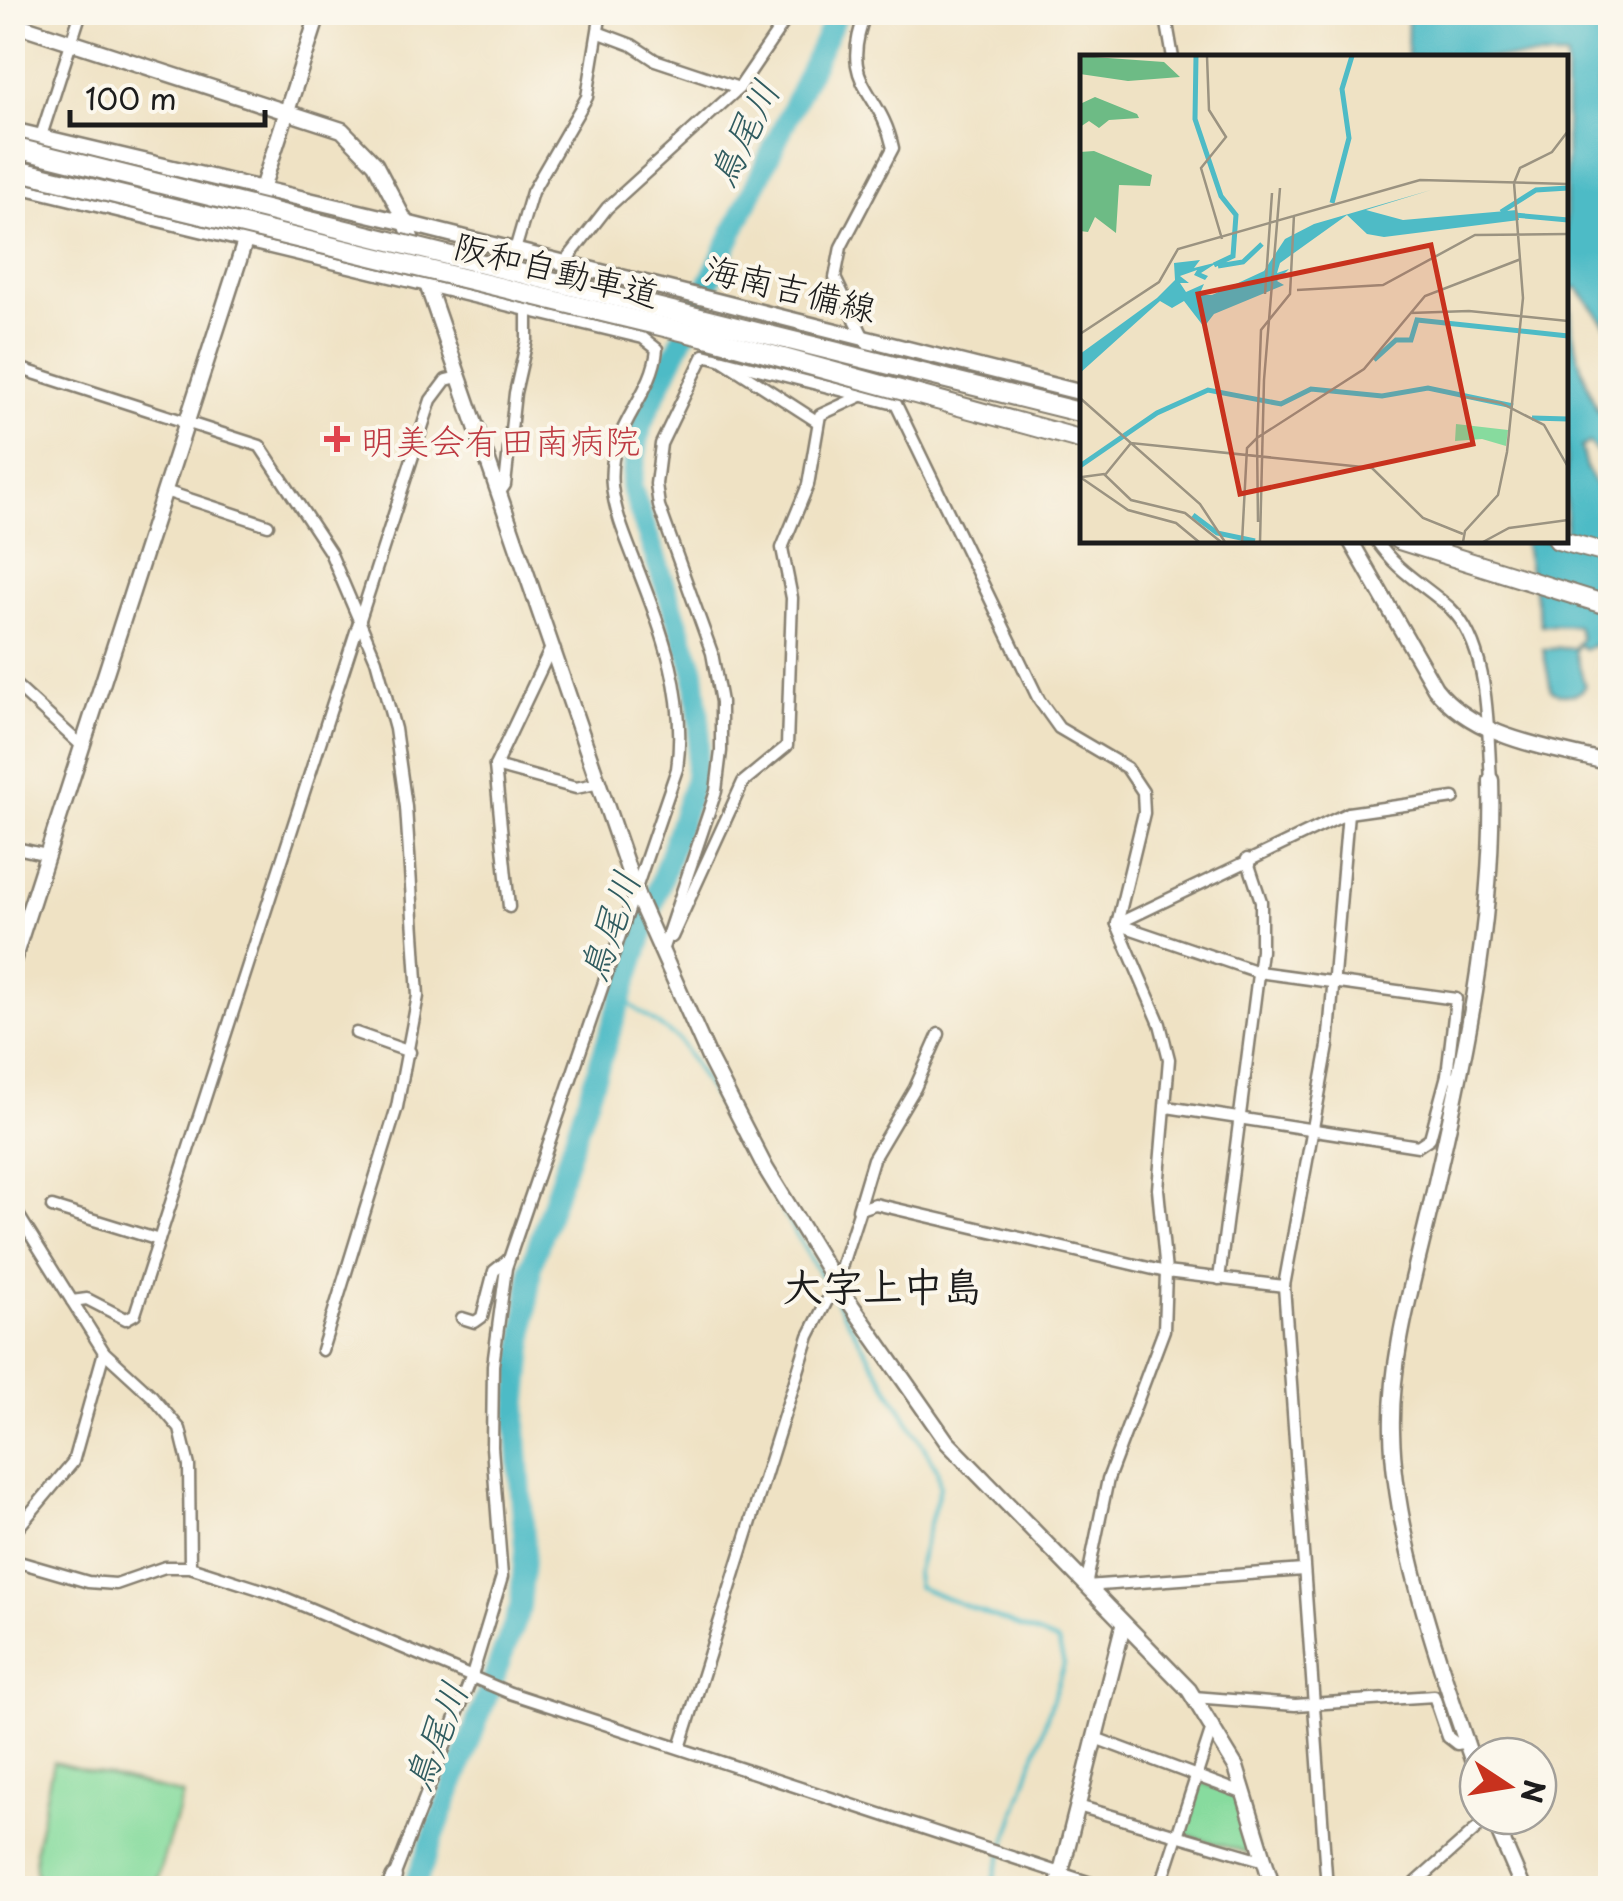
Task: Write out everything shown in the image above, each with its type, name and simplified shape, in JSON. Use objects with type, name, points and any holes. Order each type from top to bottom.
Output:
[{"type":"highway","name":"阪和自動車道","points":[[12,147],[1080,411]]},
{"type":"highway","name":"阪和自動車道","points":[[12,170],[678,330],[1080,439]]},
{"type":"highway","points":[[1404,542],[1610,606]]},
{"type":"highway","points":[[1565,542],[1610,554]]},
{"type":"street","points":[[12,226],[81,12]]},
{"type":"street","points":[[12,964],[319,12]]},
{"type":"street","points":[[515,250],[532,192],[587,97],[601,12]]},
{"type":"street","points":[[565,262],[607,208],[739,88],[791,12]]},
{"type":"street","points":[[866,12],[854,46],[854,63],[893,148],[835,262],[835,278],[1039,700],[1067,735],[1127,768],[1140,783],[1144,813],[1116,924],[1167,1047],[1167,1107],[1158,1190],[1166,1272],[1164,1330],[1108,1479],[1086,1586]]},
{"type":"street","points":[[1165,12],[1172,55]]},
{"type":"street","points":[[12,23],[288,111],[342,130],[360,144],[406,222],[595,784],[636,893],[660,953],[766,1169],[836,1283],[946,1442],[1194,1697],[1213,1724],[1245,1794],[1273,1888]]},
{"type":"street","points":[[600,34],[632,45],[655,60],[739,88]]},
{"type":"street","name":"海南吉備線","points":[[12,130],[406,222],[1080,392]]},
{"type":"street","points":[[26,188],[643,338],[657,348],[616,441],[611,474],[619,518],[675,672],[680,718],[677,769],[508,1260],[493,1366],[492,1447],[502,1576],[474,1680],[392,1882]]},
{"type":"street","points":[[498,495],[509,461],[529,310],[526,300],[538,256]]},
{"type":"street","points":[[660,953],[716,791],[722,727],[712,653],[659,506],[656,470],[661,444],[700,358],[709,354],[895,404]]},
{"type":"street","points":[[721,358],[818,422]]},
{"type":"street","points":[[12,366],[253,443],[268,453],[316,528],[362,621],[388,699],[406,807],[419,972],[410,1052],[322,1350]]},
{"type":"street","points":[[72,1301],[86,1299],[132,1318],[431,400],[446,380],[458,377]]},
{"type":"street","points":[[660,953],[743,782],[787,746],[792,598],[782,548],[808,484],[820,415],[862,396]]},
{"type":"street","points":[[164,492],[268,525]]},
{"type":"street","points":[[1351,542],[1435,688],[1463,717],[1494,731],[1610,763]]},
{"type":"street","points":[[1377,542],[1396,568],[1448,607],[1463,627],[1494,731],[1490,896],[1399,1347],[1392,1432],[1416,1568],[1464,1736]]},
{"type":"street","points":[[508,906],[496,766],[550,650]]},
{"type":"street","points":[[12,682],[82,746]]},
{"type":"street","points":[[496,766],[576,788],[595,784]]},
{"type":"street","points":[[1116,924],[1348,813],[1454,798]]},
{"type":"street","points":[[1327,1888],[1284,1286],[1335,982],[1348,813]]},
{"type":"street","points":[[12,847],[48,855]]},
{"type":"street","points":[[1219,1278],[1258,972],[1262,912],[1247,859]]},
{"type":"street","points":[[1116,924],[1258,972],[1456,999],[1454,1077],[1426,1144],[1167,1107]]},
{"type":"street","points":[[356,1034],[410,1052]]},
{"type":"street","points":[[680,1748],[809,1336],[836,1283],[873,1159],[920,1078],[939,1034]]},
{"type":"street","points":[[12,1204],[104,1352],[152,1396],[180,1429],[188,1466],[190,1566]]},
{"type":"street","points":[[857,1214],[866,1205],[875,1204],[1166,1272],[1284,1286]]},
{"type":"street","points":[[52,1206],[160,1240]]},
{"type":"street","points":[[462,1318],[475,1322],[482,1317],[494,1270],[508,1260]]},
{"type":"street","points":[[12,1535],[73,1462],[104,1352]]},
{"type":"street","points":[[12,1560],[88,1582],[116,1584],[165,1566],[190,1566],[292,1601],[510,1693],[680,1748],[1059,1881],[1106,1888]]},
{"type":"street","points":[[1086,1586],[1303,1570]]},
{"type":"street","points":[[1059,1881],[1123,1626]]},
{"type":"street","points":[[1194,1697],[1312,1704],[1434,1696],[1448,1736],[1458,1744]]},
{"type":"street","points":[[1160,1888],[1213,1724]]},
{"type":"street","points":[[1095,1738],[1245,1794]]},
{"type":"street","points":[[1078,1806],[1265,1861]]},
{"type":"street","points":[[1410,1888],[1469,1836]]},
{"type":"street","points":[[1501,1836],[1523,1888]]},
{"type":"green space","points":[[53,1762],[183,1795],[154,1888],[37,1888],[35,1849]]},
{"type":"green space","points":[[1199,1781],[1241,1796],[1259,1856],[1182,1834]]},
{"type":"water","points":[[1408,13],[1610,13],[1610,40],[1600,70],[1597,113],[1610,164],[1610,330],[1577,287],[1572,289],[1571,321],[1577,352],[1598,412],[1601,408],[1605,412],[1610,409],[1610,468],[1589,443],[1581,447],[1586,468],[1603,498],[1610,497],[1610,541],[1601,538],[1610,557],[1610,657],[1600,643],[1585,649],[1577,644],[1581,639],[1577,626],[1541,625],[1524,542],[1568,542],[1568,55],[1407,55]]},
{"type":"water","points":[[1577,644],[1575,652],[1585,686],[1574,694],[1551,690],[1543,649],[1574,648]]},
{"type":"waterway","name":"鳥尾川","points":[[414,1888],[520,1608],[525,1550],[516,1421],[531,1267],[694,783],[700,728],[694,670],[631,486],[641,425],[838,12]]},
{"type":"waterway","points":[[621,998],[679,1040],[937,1469],[940,1487],[916,1574],[918,1587],[1058,1642],[1064,1665],[991,1888]]},
{"type":"place","name":"明美会有田南病院","points":[[337,439]]},
{"type":"district","name":"大字上中島","points":[[883,1284]]}]
